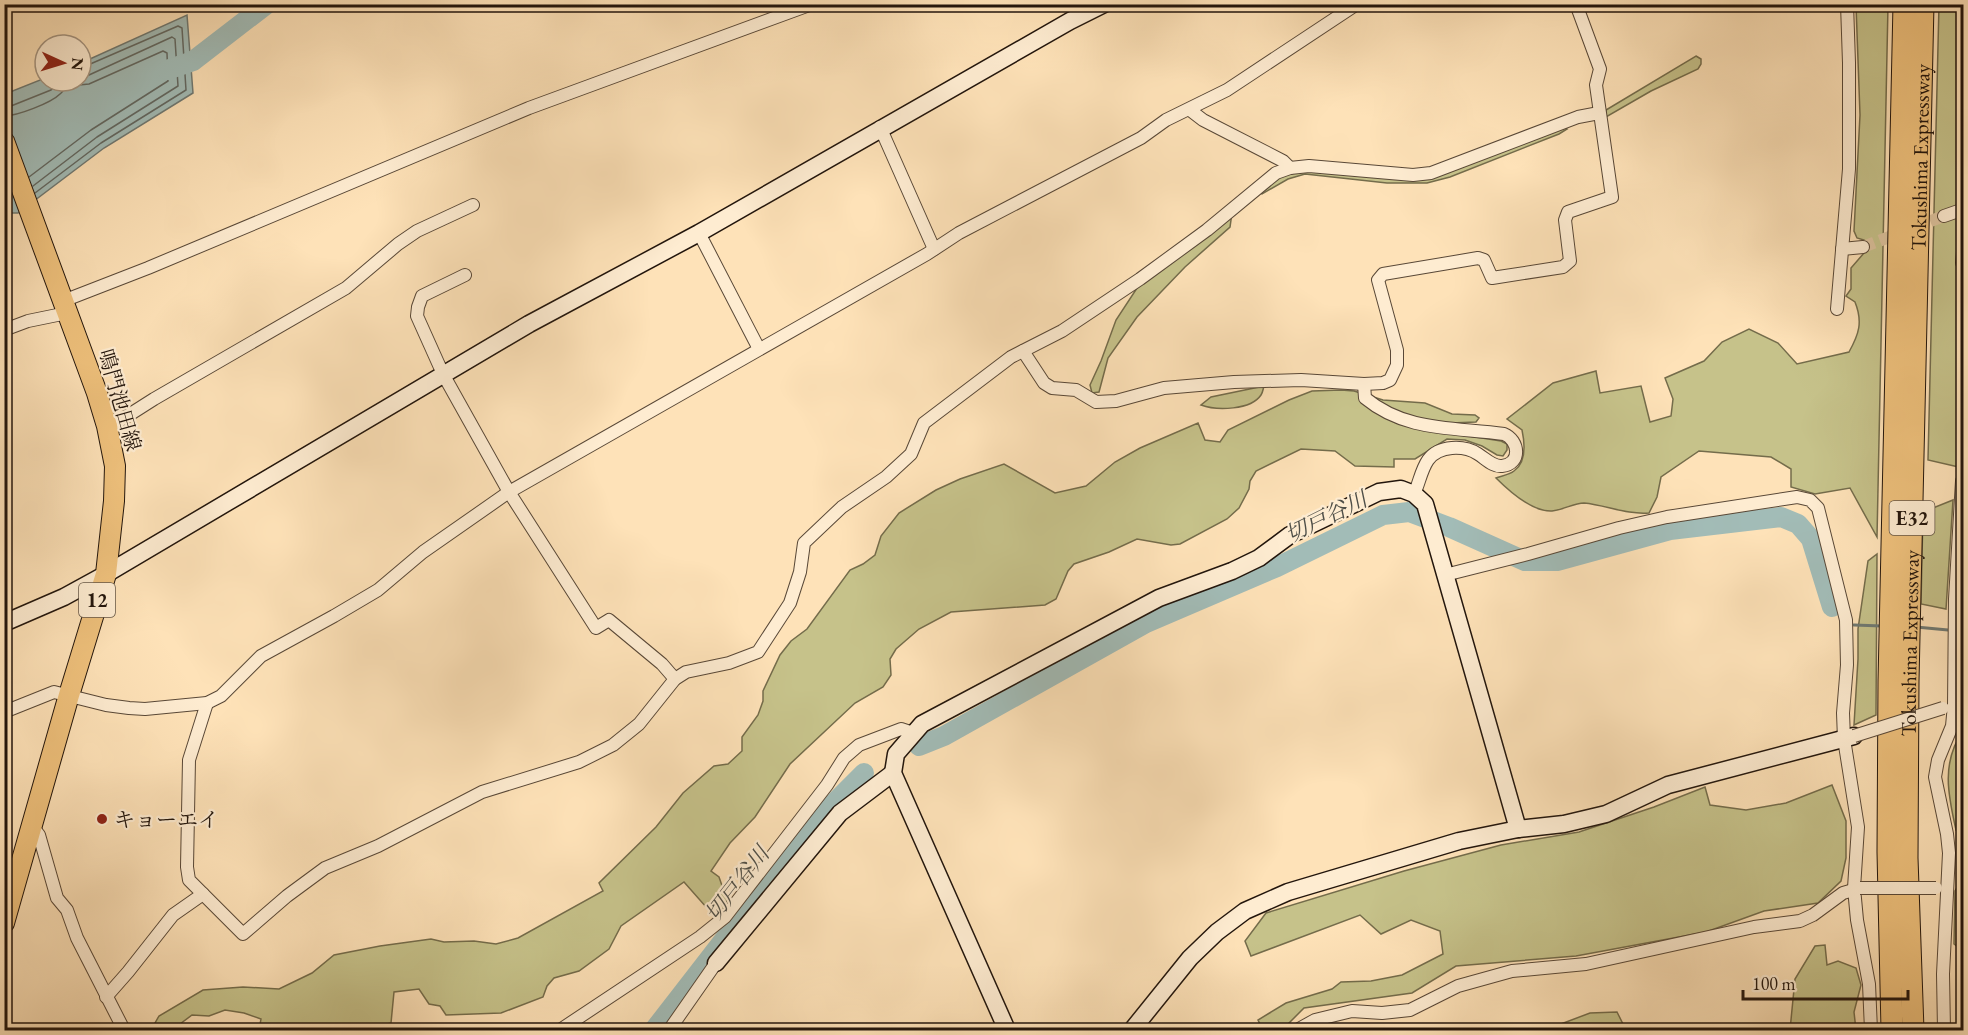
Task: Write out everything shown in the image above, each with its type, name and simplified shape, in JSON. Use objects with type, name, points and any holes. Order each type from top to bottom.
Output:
[{"type":"highway","name":"Tokushima Expressway","points":[[1892,1030],[1888,852],[1889,693],[1904,4]]},
{"type":"highway","name":"Tokushima Expressway","points":[[1913,1030],[1908,858],[1908,682],[1923,4]]},
{"type":"main road","name":"鳴門池田線","points":[[4,141],[97,393],[107,426],[115,466],[114,501],[106,574],[4,923]]},
{"type":"street","points":[[4,330],[65,307],[148,268],[529,108],[812,4]]},
{"type":"street","points":[[4,623],[64,597],[106,574],[529,324],[699,233],[880,128],[1104,4]]},
{"type":"street","points":[[4,712],[54,692],[106,705],[145,709],[207,703],[221,696],[261,656],[378,590],[423,552],[509,492],[959,233],[1141,138],[1166,120],[1227,90],[1357,4]]},
{"type":"street","points":[[1023,351],[1044,383],[1052,388],[1076,390],[1096,402],[1116,401],[1164,388],[1234,382],[1301,380],[1365,384],[1383,383],[1390,380],[1397,365],[1397,350],[1378,280],[1383,273],[1478,258],[1484,260],[1492,278],[1563,267],[1570,261],[1564,220],[1568,212],[1612,198],[1596,85],[1600,69],[1576,4]]},
{"type":"street","points":[[1837,309],[1849,169],[1847,4]]},
{"type":"street","points":[[1190,110],[1203,120],[1283,161],[1290,168]]},
{"type":"street","points":[[207,703],[189,759],[187,867],[189,880],[243,934],[287,896],[325,868],[378,846],[482,792],[579,762],[613,745],[639,724],[675,679],[686,672],[729,663],[758,651],[790,603],[800,573],[804,543],[842,507],[886,477],[911,454],[924,423],[1011,357],[1062,331],[1130,286],[1207,230],[1276,173],[1290,168],[1310,166],[1413,175],[1431,173],[1578,117],[1599,113]]},
{"type":"street","points":[[880,128],[934,249]]},
{"type":"street","points":[[107,426],[121,420],[346,288],[417,231],[473,206]]},
{"type":"street","points":[[1944,216],[1964,209]]},
{"type":"street","points":[[699,233],[759,350]]},
{"type":"street","points":[[1962,263],[1964,242]]},
{"type":"street","points":[[1842,249],[1863,247]]},
{"type":"street","points":[[465,275],[422,296],[418,307],[417,316],[443,374],[509,492],[596,628],[609,620],[662,664],[675,679]]},
{"type":"street","points":[[1365,384],[1365,398],[1379,410],[1406,421],[1434,428],[1504,434],[1515,443],[1517,448],[1515,457],[1508,465],[1503,466],[1493,464],[1467,449],[1458,447],[1445,449],[1428,459],[1414,494]]},
{"type":"street","points":[[1944,1030],[1941,888],[1948,853],[1947,834],[1935,777],[1938,760],[1952,726],[1954,706],[1955,599],[1962,481]]},
{"type":"street","points":[[1007,1030],[893,773],[896,754],[922,724],[1159,598],[1259,558],[1290,536],[1379,492],[1401,489],[1414,494],[1425,504],[1518,829]]},
{"type":"street","points":[[1445,575],[1667,517],[1797,497],[1810,500],[1818,508],[1846,620],[1847,665],[1843,713],[1849,737],[1858,827],[1857,920],[1869,984],[1871,1030]]},
{"type":"street","points":[[1131,1030],[1190,958],[1216,932],[1245,911],[1288,892],[1459,841],[1518,829],[1564,824],[1606,814],[1668,785],[1849,737],[1954,706]]},
{"type":"street","points":[[560,1030],[700,937],[725,917],[827,784],[844,758],[859,745],[901,729],[913,733]]},
{"type":"street","points":[[671,1030],[716,963],[840,813],[893,773]]},
{"type":"street","points":[[32,826],[39,835],[57,898],[67,910],[77,938],[124,1030]]},
{"type":"street","points":[[1297,1030],[1315,1020],[1352,1011],[1382,1013],[1410,1010],[1458,986],[1512,971],[1586,964],[1754,927],[1800,921],[1813,915],[1843,892],[1857,888],[1941,888]]},
{"type":"street","points":[[106,997],[173,915],[203,894]]},
{"type":"shaded area","points":[[1856,5],[1888,5],[1877,537],[1850,488],[1815,494],[1791,487],[1791,469],[1771,457],[1699,451],[1661,477],[1657,497],[1649,513],[1633,513],[1584,503],[1552,511],[1537,508],[1522,500],[1496,478],[1514,471],[1523,458],[1522,430],[1507,419],[1553,383],[1596,371],[1600,393],[1641,386],[1650,422],[1671,416],[1673,399],[1665,378],[1704,361],[1722,342],[1749,329],[1778,343],[1797,364],[1849,352],[1857,334],[1859,316],[1855,302],[1846,296],[1851,289],[1851,268],[1864,253],[1864,240],[1857,238],[1854,231],[1860,115]]},
{"type":"shaded area","points":[[1939,5],[1963,5],[1964,121],[1958,230],[1958,289],[1963,287],[1963,468],[1928,460]]},
{"type":"shaded area","points":[[1696,56],[1701,59],[1698,69],[1651,91],[1606,117],[1606,110]]},
{"type":"shaded area","points":[[1563,127],[1567,129],[1559,134],[1450,177],[1427,183],[1387,183],[1305,174],[1288,179],[1262,194],[1258,192],[1276,179],[1300,170],[1408,180]]},
{"type":"shaded area","points":[[1232,213],[1230,227],[1185,267],[1137,317],[1108,358],[1099,392],[1092,393],[1090,385],[1116,320],[1139,285]]},
{"type":"shaded area","points":[[1264,386],[1262,394],[1250,404],[1233,408],[1201,405],[1211,397]]},
{"type":"shaded area","points":[[1312,391],[1354,391],[1383,400],[1425,403],[1452,414],[1475,415],[1479,418],[1476,422],[1451,423],[1443,432],[1501,441],[1507,444],[1507,450],[1503,456],[1497,455],[1465,440],[1447,439],[1415,459],[1394,459],[1394,467],[1355,466],[1335,451],[1301,449],[1256,471],[1239,508],[1227,519],[1180,544],[1171,545],[1137,539],[1074,564],[1068,571],[1056,599],[1045,605],[951,612],[919,629],[896,649],[890,659],[891,675],[883,687],[855,703],[790,764],[755,817],[730,843],[711,871],[719,877],[727,900],[721,914],[714,916],[684,882],[621,926],[609,949],[579,971],[554,978],[547,986],[543,997],[501,1013],[446,1015],[440,1006],[429,1004],[419,989],[394,992],[391,1023],[364,1030],[259,1030],[261,1019],[225,1010],[209,1016],[192,1015],[180,1024],[182,1030],[151,1030],[159,1016],[203,990],[243,987],[279,989],[312,973],[334,955],[380,946],[431,939],[444,942],[474,941],[496,944],[518,938],[603,891],[599,883],[656,827],[683,793],[714,766],[728,764],[742,751],[742,737],[758,715],[763,701],[763,691],[780,655],[791,641],[807,629],[850,570],[875,555],[881,536],[899,513],[936,490],[1004,464],[1055,493],[1086,486],[1115,462],[1140,448],[1198,423],[1205,440],[1220,442],[1228,430],[1289,400]]},
{"type":"shaded area","points":[[1953,500],[1946,609],[1921,604],[1923,512]]},
{"type":"shaded area","points":[[1877,554],[1876,715],[1854,725],[1858,629],[1868,561]]},
{"type":"shaded area","points":[[1963,731],[1963,827],[1956,830],[1948,779],[1952,755]]},
{"type":"shaded area","points":[[1832,785],[1846,821],[1846,858],[1841,881],[1818,903],[1764,911],[1706,932],[1576,956],[1456,966],[1412,993],[1304,1008],[1282,1030],[1263,1030],[1258,1020],[1286,1003],[1332,989],[1341,982],[1371,981],[1402,975],[1443,954],[1440,931],[1411,920],[1381,934],[1360,915],[1251,956],[1245,941],[1266,913],[1404,871],[1501,845],[1579,832],[1705,787],[1710,805],[1746,810],[1786,803]]},
{"type":"shaded area","points":[[1963,880],[1963,951],[1954,944],[1955,891]]},
{"type":"shaded area","points":[[1825,945],[1827,965],[1838,961],[1856,968],[1861,985],[1854,1012],[1856,1030],[1790,1030],[1795,979],[1815,946]]},
{"type":"shaded area","points":[[1617,1012],[1626,1030],[1545,1030],[1590,1013]]},
{"type":"water","points":[[187,15],[193,93],[104,148],[18,213],[5,213],[5,94],[33,83],[33,93],[93,93],[93,58]]},
{"type":"waterway","points":[[167,70],[193,61],[267,4]]},
{"type":"waterway","name":"切戸谷川","points":[[919,746],[944,736],[1146,623],[1277,567],[1383,515],[1409,512],[1525,561],[1557,561],[1670,530],[1781,517],[1798,524],[1811,539],[1832,607]]},
{"type":"waterway","points":[[1854,625],[1882,626]]},
{"type":"waterway","points":[[1916,627],[1948,630]]},
{"type":"waterway","name":"切戸谷川","points":[[654,1030],[816,821],[864,773]]},
{"type":"tunnel","points":[[1863,247],[1944,216]]},
{"type":"place","name":"キョーエイ","points":[[102,819]]}]
